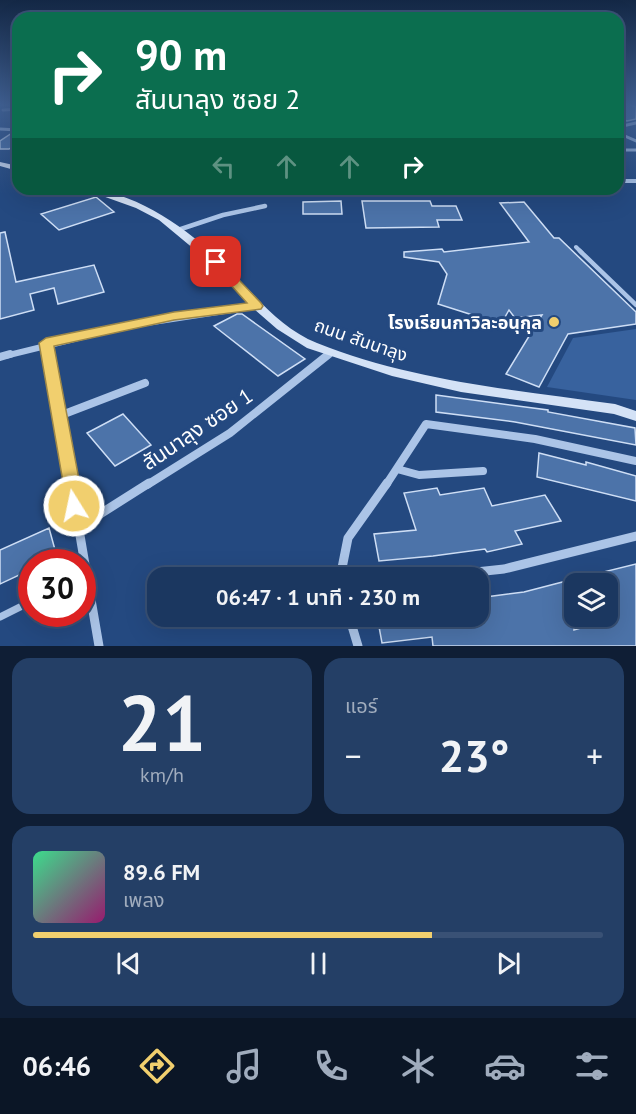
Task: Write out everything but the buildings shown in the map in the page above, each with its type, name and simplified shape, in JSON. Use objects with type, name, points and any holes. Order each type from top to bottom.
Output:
[{"type":"street","name":"ถนน สันนาลุง","points":[[106,195],[140,206],[178,230],[216,262],[257,306],[281,326],[311,345],[330,353],[397,373],[461,387],[615,409],[636,416]]},
{"type":"street","points":[[178,230],[223,215],[265,206]]},
{"type":"street","points":[[0,357],[46,343],[174,316],[257,306]]},
{"type":"street","points":[[46,343],[81,549]]},
{"type":"street","name":"สันนาลุง ซอย 1","points":[[78,528],[230,433],[330,353]]},
{"type":"street","points":[[59,416],[145,383]]},
{"type":"street","points":[[341,567],[348,538],[397,470],[426,424],[536,439],[636,461]]},
{"type":"street","points":[[397,470],[419,475],[483,471]]},
{"type":"street","points":[[489,571],[504,569],[636,536]]},
{"type":"street","points":[[95,627],[99,646]]},
{"type":"street","points":[[352,627],[358,646]]},
{"type":"lane","points":[[576,247],[636,304]]},
{"type":"lane","points":[[0,617],[18,608]]},
{"type":"shaded area","points":[[636,329],[636,400],[547,387],[573,338]]},
{"type":"place","name":"โรงเรียนกาวิละอนุกุล","points":[[554,322]]},
{"type":"route","points":[[74,506],[46,343],[174,316],[257,306],[216,262]]}]
